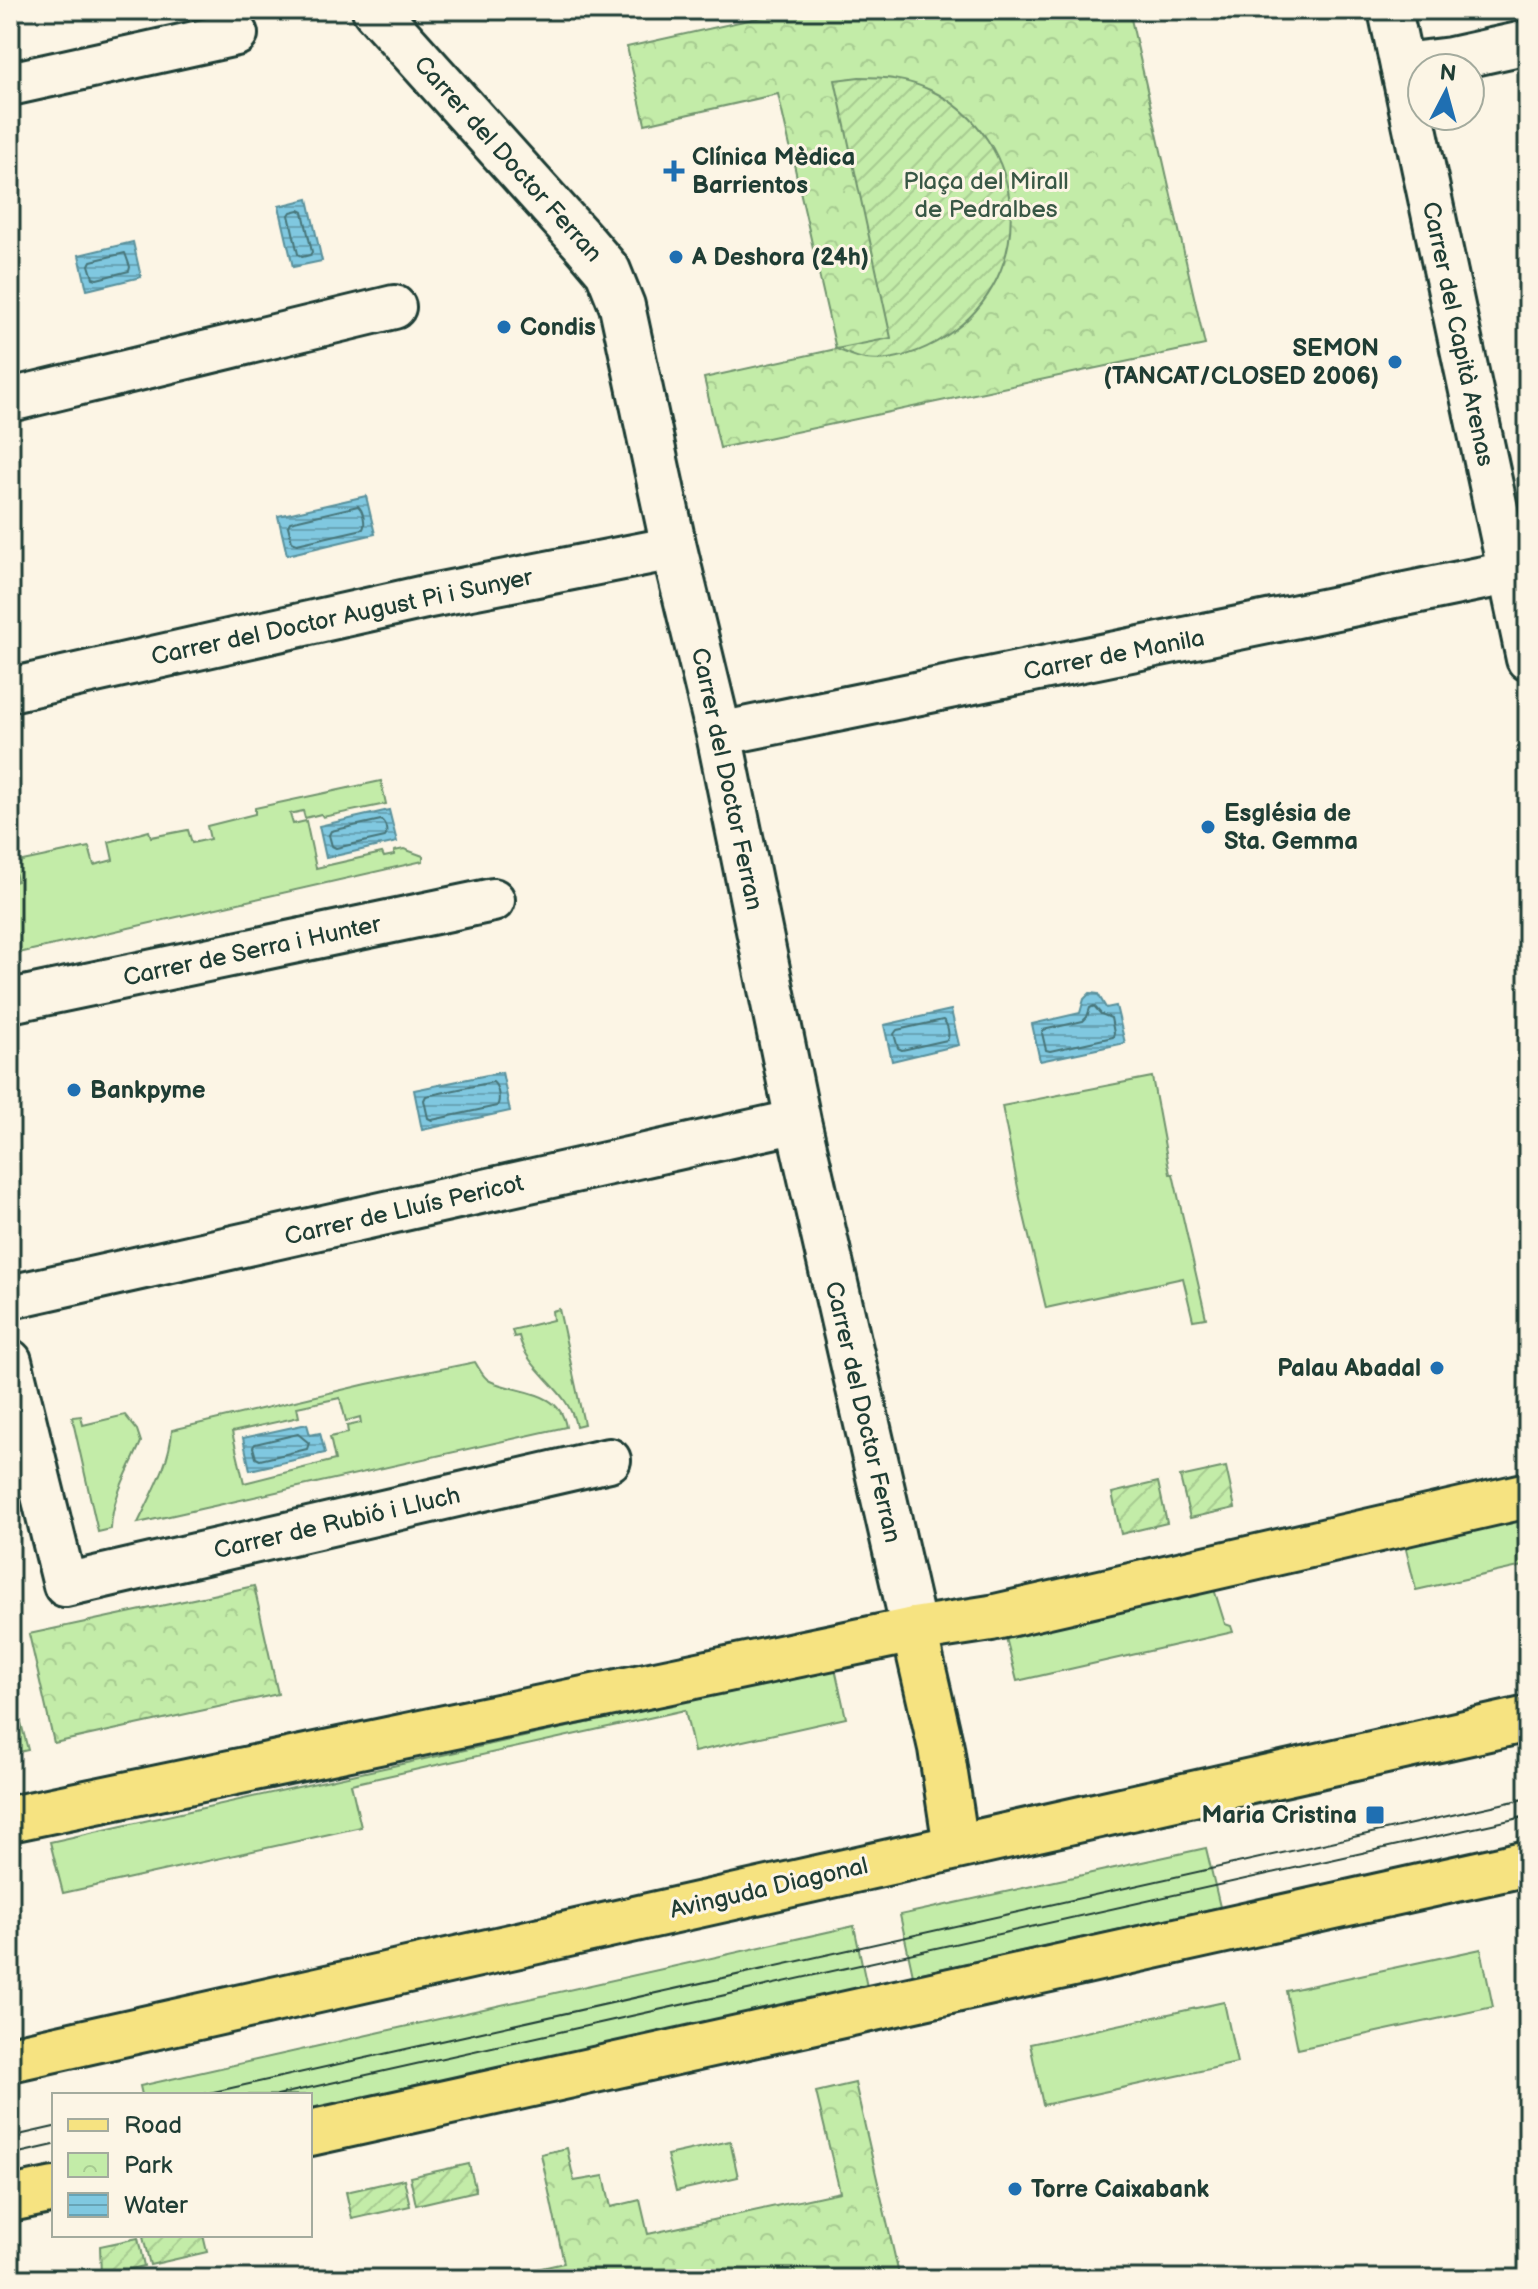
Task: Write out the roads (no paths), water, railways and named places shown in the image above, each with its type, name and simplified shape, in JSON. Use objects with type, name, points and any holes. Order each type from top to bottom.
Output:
[{"type":"main road","points":[[10,1819],[914,1630],[991,1618],[1528,1495]]},
{"type":"main road","points":[[914,1630],[941,1748],[956,1846]]},
{"type":"main road","name":"Avinguda Diagonal","points":[[10,2059],[1528,1719]]},
{"type":"main road","points":[[312,2133],[1528,1863]]},
{"type":"main road","points":[[10,2199],[52,2190]]},
{"type":"street","name":"Carrer del Doctor Ferran","points":[[375,10],[608,271],[622,306],[674,548],[719,734],[798,1121],[914,1630]]},
{"type":"street","name":"Carrer del Capità Arenas","points":[[1390,10],[1521,570],[1528,659]]},
{"type":"street","points":[[10,84],[236,34]]},
{"type":"street","points":[[1402,65],[1451,59],[1528,42]]},
{"type":"street","points":[[10,400],[394,307]]},
{"type":"street","name":"Carrer del Doctor August Pi i Sunyer","points":[[10,690],[425,597],[674,548]]},
{"type":"street","name":"Carrer de Manila","points":[[719,734],[1521,570]]},
{"type":"street","name":"Carrer de Serra i Hunter","points":[[10,1001],[493,900]]},
{"type":"street","name":"Carrer de Lluís Pericot","points":[[10,1297],[798,1121]]},
{"type":"street","name":"Carrer de Rubió i Lluch","points":[[10,1361],[65,1585],[609,1460]]},
{"type":"water","points":[[308,199],[322,261],[293,267],[279,206]]},
{"type":"water","points":[[133,242],[141,277],[87,290],[79,255]]},
{"type":"water","points":[[366,496],[375,534],[287,555],[278,516]]},
{"type":"water","points":[[389,810],[397,842],[326,858],[319,826]]},
{"type":"water","points":[[1090,993],[1098,994],[1106,1008],[1116,1006],[1125,1043],[1040,1061],[1032,1024],[1080,1013],[1084,999]]},
{"type":"water","points":[[951,1010],[959,1045],[892,1061],[884,1025]]},
{"type":"water","points":[[502,1072],[510,1111],[422,1130],[414,1090]]},
{"type":"water","points":[[307,1424],[310,1435],[320,1433],[325,1453],[250,1470],[243,1438]]},
{"type":"tram line","points":[[209,2093],[1528,1798]]},
{"type":"tram line","points":[[286,2093],[1528,1816]]},
{"type":"tram line","points":[[10,2137],[52,2127]]},
{"type":"tram line","points":[[10,2155],[52,2145]]},
{"type":"place","name":"Clínica Mèdica Barrientos","points":[[674,171]]},
{"type":"place","name":"A Deshora (24h)","points":[[676,257]]},
{"type":"place","name":"Condis","points":[[504,327]]},
{"type":"place","name":"SEMON (TANCAT/CLOSED 2006)","points":[[1395,362]]},
{"type":"place","name":"Església de Sta. Gemma","points":[[1208,827]]},
{"type":"place","name":"Bankpyme","points":[[74,1090]]},
{"type":"place","name":"Palau Abadal","points":[[1437,1368]]},
{"type":"place","name":"Maria Cristina","points":[[1375,1815]]},
{"type":"place","name":"Torre Caixabank","points":[[1015,2189]]},
{"type":"park label","name":"Plaça del Mirall de Pedralbes","points":[[986,195]]}]
